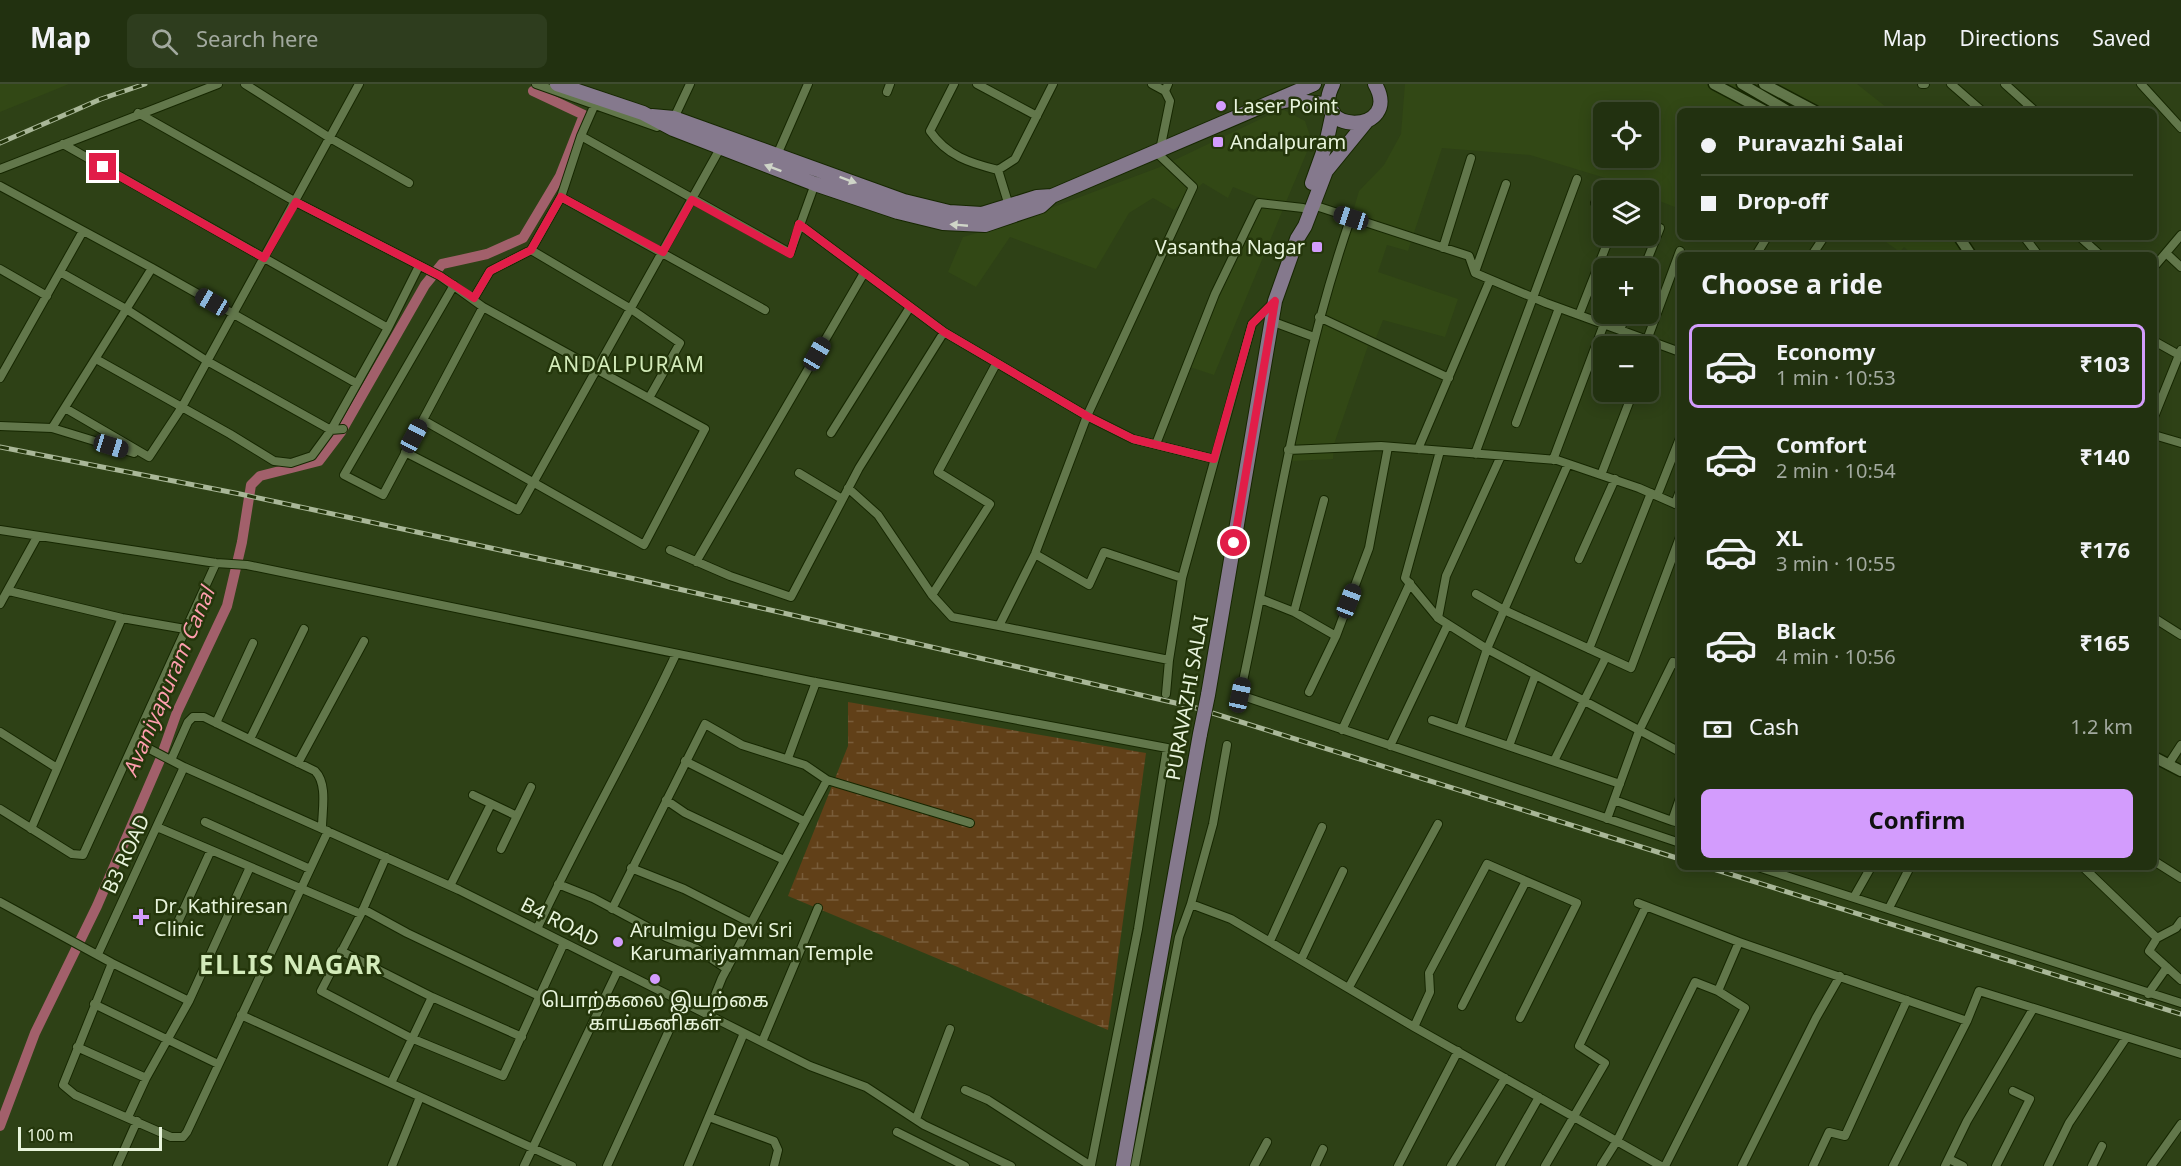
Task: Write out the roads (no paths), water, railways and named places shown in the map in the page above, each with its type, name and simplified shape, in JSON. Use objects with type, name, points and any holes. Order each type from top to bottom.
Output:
[{"type":"main road","points":[[724,143],[777,155],[904,201],[949,212],[1011,213],[1041,206],[1052,196],[1275,103],[1314,84]]},
{"type":"main road","name":"PURAVAZHI SALAI","points":[[1122,1166],[1208,695],[1271,321],[1275,301],[1308,207],[1326,144],[1331,109],[1330,92],[1333,84]]},
{"type":"main road","points":[[1375,84],[1380,102]]},
{"type":"main road","name":"PURAVAZHI SALAI","points":[[1308,207],[1326,171],[1366,122],[1373,117],[1389,84]]},
{"type":"main road","points":[[562,86],[674,123],[815,184],[898,212],[943,224],[986,225],[1011,213]]},
{"type":"main road","points":[[1275,103],[1290,100],[1331,109],[1344,122],[1359,124],[1366,122]]},
{"type":"street","points":[[0,169],[138,113],[218,84]]},
{"type":"street","points":[[244,84],[330,138],[409,183]]},
{"type":"street","points":[[150,458],[182,407],[359,84]]},
{"type":"street","points":[[536,84],[667,130],[674,123],[690,84]]},
{"type":"street","points":[[777,155],[808,84]]},
{"type":"street","points":[[954,84],[930,131],[941,146],[968,163],[998,170],[1015,159],[1053,84]]},
{"type":"street","points":[[977,84],[1037,116]]},
{"type":"street","points":[[999,626],[1035,554],[1087,416],[1193,187],[1158,151],[1170,101],[1167,88],[1152,84]]},
{"type":"street","points":[[1714,84],[1759,108]]},
{"type":"street","points":[[1742,84],[1783,108]]},
{"type":"street","points":[[1764,84],[1809,108]]},
{"type":"street","points":[[1951,84],[1979,108]]},
{"type":"street","points":[[2004,84],[2032,108]]},
{"type":"street","points":[[2141,84],[2181,128]]},
{"type":"street","points":[[474,298],[490,271],[531,250],[561,197],[581,136],[595,105]]},
{"type":"street","points":[[138,113],[296,202],[440,276],[474,298],[483,307],[705,429],[644,545],[532,485],[423,420]]},
{"type":"street","points":[[581,136],[790,254],[799,224],[821,170]]},
{"type":"street","points":[[405,452],[518,510],[724,143]]},
{"type":"street","points":[[63,144],[388,328]]},
{"type":"street","points":[[1443,248],[1471,158]]},
{"type":"street","points":[[998,170],[1011,213]]},
{"type":"street","points":[[1475,454],[1577,179]]},
{"type":"street","points":[[1475,273],[1506,184]]},
{"type":"street","points":[[0,186],[152,268],[356,383]]},
{"type":"street","points":[[561,197],[765,310]]},
{"type":"street","points":[[1156,444],[1215,294],[1259,203],[1308,207],[1351,218],[1469,256],[1475,273],[1593,320]]},
{"type":"street","points":[[1351,218],[1314,337],[1288,450],[1261,599],[1240,695],[1677,842]]},
{"type":"street","points":[[799,224],[944,332],[1087,416],[1133,439],[1214,459]]},
{"type":"street","points":[[1,373],[83,231]]},
{"type":"street","points":[[2157,264],[2181,235]]},
{"type":"street","points":[[2083,240],[2097,252]]},
{"type":"street","points":[[1579,315],[1606,246]]},
{"type":"street","points":[[531,250],[631,309],[680,343],[649,398]]},
{"type":"street","points":[[2166,253],[2181,267]]},
{"type":"street","points":[[1652,336],[1677,260]]},
{"type":"street","points":[[96,359],[274,461],[291,463],[312,456],[331,430],[388,328],[419,266]]},
{"type":"street","points":[[0,268],[47,296]]},
{"type":"street","points":[[52,428],[152,268]]},
{"type":"street","points":[[60,272],[126,309],[207,361],[331,430],[343,429]]},
{"type":"street","points":[[696,562],[864,273]]},
{"type":"street","points":[[1418,449],[1490,279]]},
{"type":"street","points":[[454,285],[344,475],[382,495],[483,307]]},
{"type":"street","points":[[1166,694],[1182,578],[1214,459],[1252,324],[1275,301]]},
{"type":"street","points":[[831,433],[910,307]]},
{"type":"street","points":[[1516,423],[1559,308]]},
{"type":"street","points":[[1319,317],[1449,378]]},
{"type":"street","points":[[1271,321],[1314,337]]},
{"type":"street","points":[[1563,476],[1555,460],[1604,324],[1636,336]]},
{"type":"street","points":[[1620,330],[1622,324]]},
{"type":"street","points":[[670,550],[730,576],[791,597],[848,488],[944,332]]},
{"type":"street","points":[[2157,343],[2180,355],[2157,410]]},
{"type":"street","points":[[1659,344],[1677,351]]},
{"type":"street","points":[[932,595],[990,504],[938,472],[996,364]]},
{"type":"street","points":[[1601,475],[1629,402]]},
{"type":"street","points":[[65,408],[150,458]]},
{"type":"street","points":[[0,426],[52,428],[150,458]]},
{"type":"street","points":[[2157,436],[2181,443]]},
{"type":"street","points":[[1589,649],[1677,444]]},
{"type":"street","points":[[1288,450],[1338,446],[1388,447],[1555,460],[1615,479],[1677,505]]},
{"type":"street","points":[[1309,692],[1336,636],[1369,548],[1388,447]]},
{"type":"street","points":[[1440,451],[1405,578],[1438,618],[1534,676],[1677,750]]},
{"type":"street","points":[[1438,618],[1446,576],[1501,456]]},
{"type":"street","points":[[1460,729],[1487,649],[1568,464]]},
{"type":"street","points":[[799,473],[842,500]]},
{"type":"street","points":[[1578,559],[1615,479]]},
{"type":"street","points":[[848,488],[878,515],[932,595],[952,617],[1169,660]]},
{"type":"street","points":[[1294,612],[1324,500]]},
{"type":"street","points":[[0,530],[216,563],[247,565],[816,682],[1167,748],[1138,929],[1091,1166],[987,1100],[965,1090]]},
{"type":"street","points":[[0,604],[37,537]]},
{"type":"street","points":[[1476,594],[1504,610],[1631,668],[1677,545]]},
{"type":"street","points":[[1035,554],[1089,585],[1104,552],[1182,578]]},
{"type":"street","points":[[0,809],[81,857],[98,828],[216,563]]},
{"type":"street","points":[[1342,730],[1410,584]]},
{"type":"street","points":[[9,591],[122,618],[185,629]]},
{"type":"street","points":[[1261,599],[1294,612],[1336,636]]},
{"type":"street","points":[[31,829],[122,618]]},
{"type":"street","points":[[2157,620],[2181,636]]},
{"type":"street","points":[[1390,746],[1448,624]]},
{"type":"street","points":[[250,739],[304,629]]},
{"type":"street","points":[[298,763],[364,641]]},
{"type":"street","points":[[216,723],[236,675],[254,643]]},
{"type":"street","points":[[537,929],[558,884],[649,712],[676,654]]},
{"type":"street","points":[[1554,761],[1606,657]]},
{"type":"street","points":[[1607,819],[1639,731],[1673,662],[1677,663]]},
{"type":"street","points":[[1509,746],[1534,676]]},
{"type":"street","points":[[788,758],[816,682]]},
{"type":"street","points":[[112,963],[64,1080],[65,1089],[178,1139],[188,1132],[310,869],[325,830],[323,785],[320,776],[216,723],[198,716],[193,717],[188,722],[170,759]]},
{"type":"street","points":[[1432,720],[1620,784]]},
{"type":"street","points":[[612,909],[705,724],[742,744],[805,765],[827,780],[970,823]]},
{"type":"street","points":[[0,732],[57,768]]},
{"type":"street","name":"B4 ROAD","points":[[136,742],[184,767],[450,886],[810,1066],[866,1087],[916,1119],[1011,1166]]},
{"type":"street","points":[[2168,765],[2181,745]]},
{"type":"street","points":[[1135,1166],[1179,937],[1191,904],[1213,824],[1227,746]]},
{"type":"street","points":[[2157,759],[2181,771]]},
{"type":"street","points":[[685,761],[804,821]]},
{"type":"street","name":"B3 ROAD","points":[[99,954],[184,767]]},
{"type":"street","points":[[707,1015],[727,969],[827,780]]},
{"type":"street","points":[[501,849],[531,787]]},
{"type":"street","points":[[473,795],[517,816]]},
{"type":"street","points":[[666,800],[685,813],[784,860]]},
{"type":"street","points":[[1614,800],[1676,822]]},
{"type":"street","points":[[450,886],[491,804]]},
{"type":"street","points":[[205,822],[310,869]]},
{"type":"street","points":[[1349,987],[1438,824]]},
{"type":"street","points":[[157,827],[362,912],[539,996]]},
{"type":"street","points":[[1270,941],[1322,827]]},
{"type":"street","points":[[178,922],[211,850]]},
{"type":"street","points":[[386,857],[362,912],[321,991],[411,1038],[503,1076],[564,942]]},
{"type":"street","points":[[2157,863],[2181,878]]},
{"type":"street","points":[[1414,1027],[1430,992],[1429,973],[1487,864],[1577,903],[1520,1018]]},
{"type":"street","points":[[128,1117],[146,1078],[189,1000],[250,867]]},
{"type":"street","points":[[631,868],[684,889],[751,923]]},
{"type":"street","points":[[1768,870],[2181,1004]]},
{"type":"street","points":[[1854,897],[1869,870]]},
{"type":"street","points":[[1889,908],[1908,870]]},
{"type":"street","points":[[2086,870],[2157,938]]},
{"type":"street","points":[[1301,960],[1343,871]]},
{"type":"street","points":[[1462,1006],[1526,881]]},
{"type":"street","points":[[558,884],[666,937],[697,949],[727,969]]},
{"type":"street","points":[[0,903],[112,963],[189,1000]]},
{"type":"street","points":[[1191,904],[1231,919],[1414,1027],[1574,1117],[1618,1139],[1648,1163],[1663,1166],[1745,1008],[1718,991],[1695,982],[1618,1139],[1601,1166]]},
{"type":"street","points":[[1545,1166],[1605,1063],[1579,1046],[1642,904],[1739,942],[1966,1021]]},
{"type":"street","points":[[762,1042],[818,908]]},
{"type":"street","points":[[2181,921],[2176,928],[2157,938],[2149,951],[2181,980]]},
{"type":"street","points":[[347,941],[352,957]]},
{"type":"street","points":[[1718,991],[1739,942]]},
{"type":"street","points":[[341,951],[432,997],[522,1037]]},
{"type":"street","points":[[2149,994],[2167,967]]},
{"type":"street","points":[[524,1166],[618,970]]},
{"type":"street","points":[[1742,1166],[1816,1018],[1840,976]]},
{"type":"street","points":[[1893,1166],[1979,991],[2181,1054]]},
{"type":"street","points":[[391,1083],[432,997]]},
{"type":"street","points":[[1813,1166],[1829,1132],[1845,1136],[1907,1000]]},
{"type":"street","points":[[607,1166],[682,1002]]},
{"type":"street","points":[[94,1004],[218,1064]]},
{"type":"street","points":[[1963,1166],[1947,1162],[1967,1121],[2033,1009]]},
{"type":"street","points":[[241,1015],[572,1166]]},
{"type":"street","points":[[916,1119],[950,1029]]},
{"type":"street","points":[[688,1166],[744,1033]]},
{"type":"street","points":[[2048,1166],[2069,1123],[2126,1038]]},
{"type":"street","points":[[77,1047],[146,1078]]},
{"type":"street","points":[[1398,1166],[1458,1051]]},
{"type":"street","points":[[1450,1166],[1505,1078]]},
{"type":"street","points":[[1996,1166],[2030,1099],[2013,1091]]},
{"type":"street","points":[[392,1166],[420,1097]]},
{"type":"street","points":[[1500,1166],[1539,1097]]},
{"type":"street","points":[[709,1117],[774,1141],[778,1150],[774,1166]]},
{"type":"street","points":[[117,1166],[137,1121]]},
{"type":"street","points":[[2151,1166],[2181,1124]]},
{"type":"street","points":[[897,1132],[965,1166]]},
{"type":"street","points":[[1254,1166],[1267,1142]]},
{"type":"street","points":[[2092,1166],[2102,1146]]},
{"type":"street","points":[[1315,1166],[1323,1149]]},
{"type":"waterway","name":"Avaniyapuram Canal","points":[[0,1126],[35,1033],[97,906],[160,760],[177,712],[227,606],[242,542],[251,485],[260,476],[319,461],[341,432],[425,285],[442,264],[487,254],[523,238],[560,176],[584,115],[533,91]]},
{"type":"railway","points":[[0,143],[101,99],[145,84]]},
{"type":"railway","points":[[0,447],[240,494],[635,579],[1193,707],[1677,858]]},
{"type":"railway","points":[[1717,870],[2181,1014]]},
{"type":"place","name":"Laser Point","points":[[1221,106]]},
{"type":"place","name":"Andalpuram","points":[[1218,142]]},
{"type":"place","name":"Vasantha Nagar","points":[[1317,247]]},
{"type":"place","name":"Dr. Kathiresan Clinic","points":[[141,917]]},
{"type":"place","name":"Arulmigu Devi Sri Karumariyamman Temple","points":[[618,942]]},
{"type":"place","name":"பொற்கலை இயற்கை காய்கனிகள்","points":[[655,979]]},
{"type":"district","name":"ANDALPURAM","points":[[627,365]]},
{"type":"district","name":"ELLIS NAGAR","points":[[291,965]]}]
